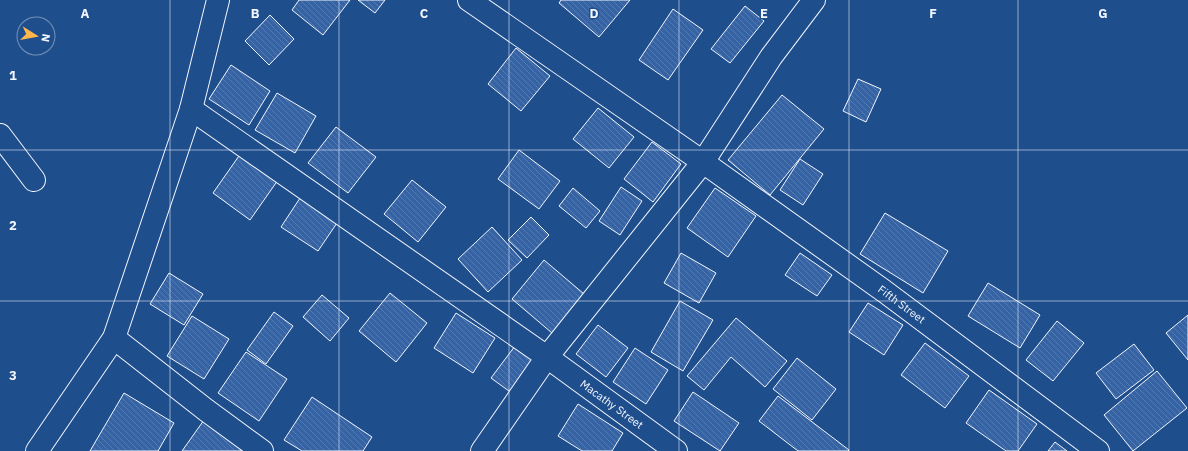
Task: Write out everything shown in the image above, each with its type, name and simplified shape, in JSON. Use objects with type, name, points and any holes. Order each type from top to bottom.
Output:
[{"type":"street","points":[[37,451],[114,338],[191,109],[218,0]]},
{"type":"street","name":"Fifth Street","points":[[468,0],[703,162],[877,286],[1098,451]]},
{"type":"street","points":[[482,451],[547,357],[703,162],[771,57],[814,0]]},
{"type":"street","name":"Macathy Street","points":[[191,109],[547,357],[676,451]]},
{"type":"street","points":[[0,135],[34,180]]},
{"type":"street","points":[[114,338],[206,410],[262,451]]},
{"type":"building","points":[[299,0],[350,0],[323,35],[292,10]]},
{"type":"building","points":[[358,0],[385,0],[375,13]]},
{"type":"building","points":[[561,0],[630,0],[599,37],[559,3]]},
{"type":"building","points":[[745,6],[764,21],[730,63],[711,49]]},
{"type":"building","points":[[673,9],[703,30],[668,80],[639,60]]},
{"type":"building","points":[[270,15],[294,39],[269,65],[245,41]]},
{"type":"building","points":[[516,48],[550,76],[521,111],[488,84]]},
{"type":"building","points":[[231,65],[270,91],[249,125],[209,99]]},
{"type":"building","points":[[858,79],[881,89],[866,122],[843,111]]},
{"type":"building","points":[[277,93],[316,116],[295,153],[255,130]]},
{"type":"building","points":[[782,95],[824,129],[770,195],[728,160]]},
{"type":"building","points":[[598,108],[634,137],[609,168],[573,139]]},
{"type":"building","points":[[336,127],[376,157],[348,193],[308,163]]},
{"type":"building","points":[[652,142],[681,164],[653,202],[624,179]]},
{"type":"building","points":[[519,150],[560,181],[539,209],[498,179]]},
{"type":"building","points":[[241,153],[278,180],[250,220],[213,193]]},
{"type":"building","points":[[800,159],[823,174],[803,205],[780,190]]},
{"type":"building","points":[[412,180],[446,207],[418,242],[384,214]]},
{"type":"building","points":[[621,187],[642,201],[620,235],[599,221]]},
{"type":"building","points":[[573,188],[600,211],[586,228],[559,206]]},
{"type":"building","points":[[715,188],[756,216],[728,257],[687,228]]},
{"type":"building","points":[[302,195],[339,220],[318,251],[281,227]]},
{"type":"building","points":[[885,213],[948,251],[923,293],[860,254]]},
{"type":"building","points":[[531,217],[549,235],[527,258],[508,240]]},
{"type":"building","points":[[492,227],[522,260],[488,292],[458,259]]},
{"type":"building","points":[[681,253],[716,273],[699,303],[664,283]]},
{"type":"building","points":[[800,253],[832,275],[817,296],[785,275]]},
{"type":"building","points":[[544,260],[584,294],[552,333],[512,299]]},
{"type":"building","points":[[169,273],[203,294],[184,325],[150,304]]},
{"type":"building","points":[[988,283],[1040,315],[1020,348],[968,316]]},
{"type":"building","points":[[390,293],[427,323],[396,362],[359,331]]},
{"type":"building","points":[[322,295],[349,318],[330,341],[303,317]]},
{"type":"building","points":[[680,301],[713,320],[683,371],[651,352]]},
{"type":"building","points":[[868,303],[903,325],[884,355],[849,332]]},
{"type":"building","points":[[274,312],[293,326],[266,364],[247,350]]},
{"type":"building","points":[[456,313],[495,338],[473,373],[434,348]]},
{"type":"building","points":[[1188,315],[1188,360],[1166,333]]},
{"type":"building","points":[[192,316],[229,339],[204,379],[167,356]]},
{"type":"building","points":[[736,318],[787,361],[765,387],[731,357],[704,390],[687,376]]},
{"type":"building","points":[[1057,321],[1084,343],[1053,381],[1026,360]]},
{"type":"building","points":[[598,325],[628,348],[606,377],[576,354]]},
{"type":"building","points":[[925,343],[969,376],[945,408],[901,375]]},
{"type":"building","points":[[1134,344],[1154,370],[1116,399],[1096,373]]},
{"type":"building","points":[[515,346],[537,363],[513,394],[491,378]]},
{"type":"building","points":[[635,348],[668,370],[646,404],[613,382]]},
{"type":"building","points":[[246,352],[287,379],[259,421],[218,393]]},
{"type":"building","points":[[797,358],[836,389],[812,420],[773,389]]},
{"type":"building","points":[[1157,371],[1187,408],[1133,451],[1104,415]]},
{"type":"building","points":[[989,390],[1037,424],[1018,451],[1006,451],[966,423]]},
{"type":"building","points":[[693,392],[739,423],[720,451],[674,421]]},
{"type":"building","points":[[124,393],[174,423],[158,451],[90,451]]},
{"type":"building","points":[[778,396],[849,450],[798,451],[759,421]]},
{"type":"building","points":[[312,397],[372,437],[363,451],[302,451],[284,440]]},
{"type":"building","points":[[578,404],[623,433],[612,451],[582,451],[558,436]]},
{"type":"building","points":[[204,420],[244,451],[182,451]]},
{"type":"building","points":[[1055,442],[1067,451],[1048,451]]}]
